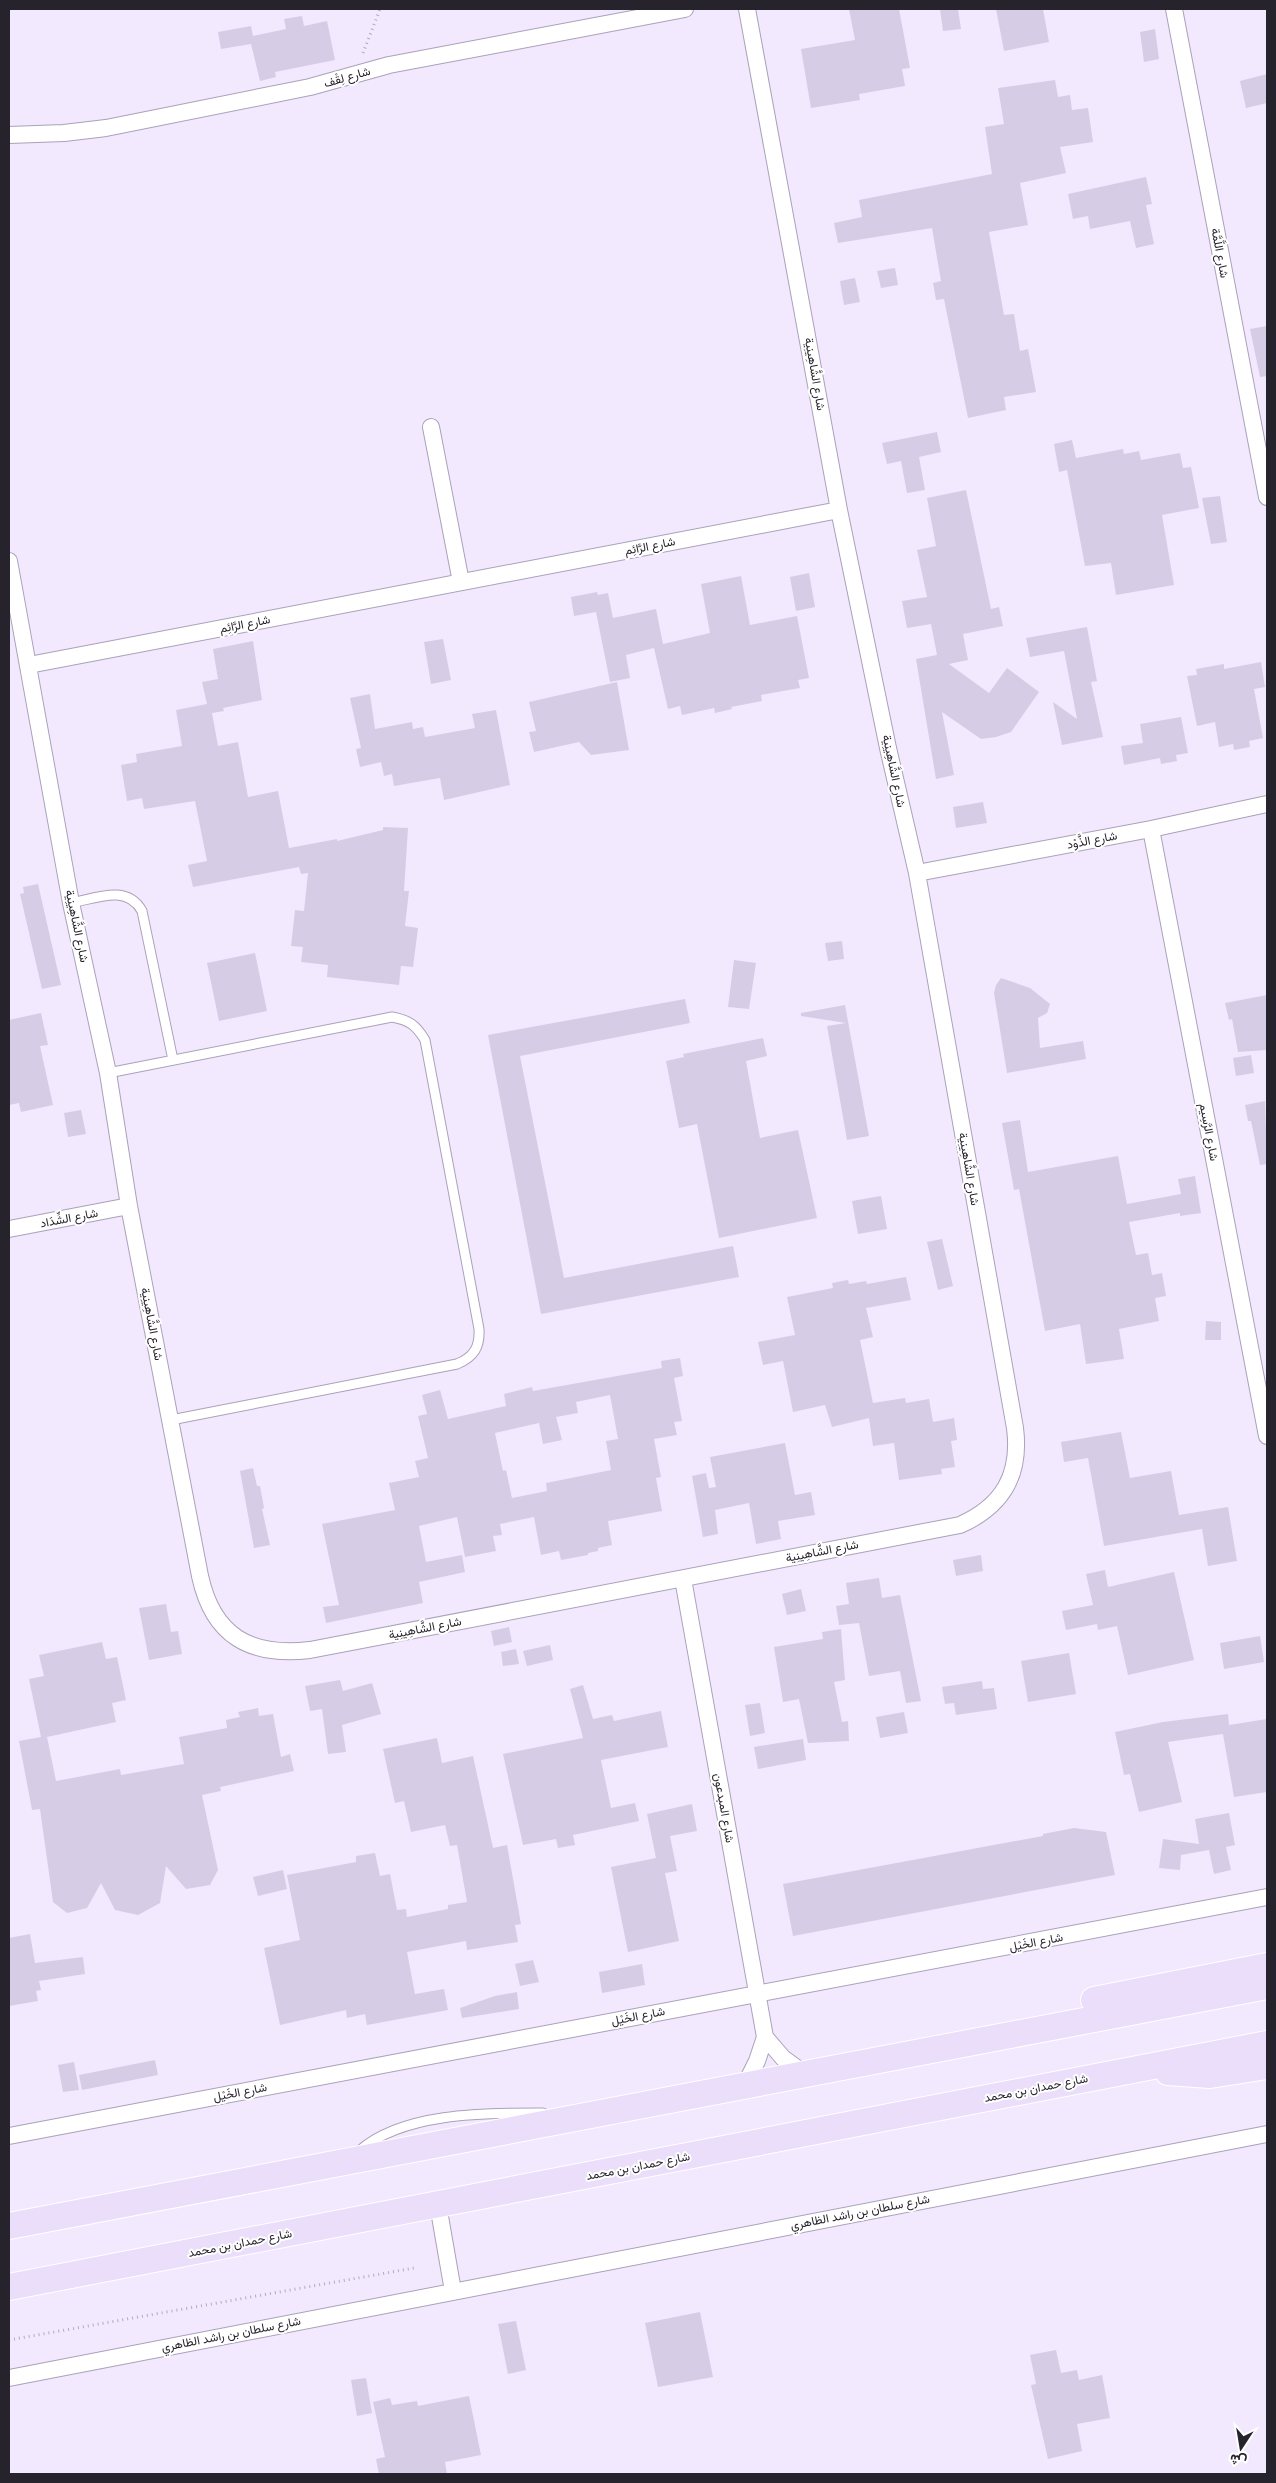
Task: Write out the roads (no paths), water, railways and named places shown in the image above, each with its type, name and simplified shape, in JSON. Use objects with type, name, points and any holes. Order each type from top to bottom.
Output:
[{"type":"main road","points":[[937,2048],[966,2030],[998,2020],[1267,1966]]},
{"type":"main road","points":[[9,2226],[745,2084],[1267,1986]]},
{"type":"main road","name":"شارع حمدان بن محمد","points":[[9,2287],[1267,2044]]},
{"type":"main road","points":[[1130,2069],[1210,2075],[1267,2066]]},
{"type":"street","name":"شارع لِقْف","points":[[9,135],[64,133],[106,128],[310,87],[389,65],[685,9]]},
{"type":"street","name":"شارع الشَّاهِينِية","points":[[9,561],[71,903],[108,1073],[129,1206],[204,1597],[214,1616],[228,1632],[245,1644],[265,1651],[287,1653],[310,1650],[960,1525],[987,1510],[1006,1487],[1013,1473],[1016,1459],[1015,1428],[917,873],[888,748],[840,510],[747,9]]},
{"type":"street","name":"شارع اللَّمَّة","points":[[1174,9],[1267,497]]},
{"type":"street","points":[[431,427],[462,582]]},
{"type":"street","name":"شارع الرَّائِم","points":[[29,665],[840,510]]},
{"type":"street","name":"شارع الذَّوْد","points":[[917,873],[1151,829],[1267,804]]},
{"type":"street","name":"شارع الرَّسِيم","points":[[1151,829],[1267,1436]]},
{"type":"street","name":"شارع الشِّدَاد","points":[[9,1229],[129,1206]]},
{"type":"street","name":"شارع المبدعون","points":[[682,1579],[765,2037],[757,2062],[745,2084]]},
{"type":"street","name":"شارع الخَيْل","points":[[9,2136],[1267,1897]]},
{"type":"street","points":[[765,2037],[783,2058],[805,2074]]},
{"type":"street","name":"شارع سلطان بن راشد الظاهري","points":[[9,2378],[1267,2134]]},
{"type":"street","points":[[438,2205],[454,2291]]},
{"type":"lane","points":[[71,903],[115,895],[127,895],[136,901],[142,911],[173,1060]]},
{"type":"lane","points":[[108,1073],[392,1017],[406,1019],[418,1027],[425,1040],[480,1340],[476,1352],[468,1360],[457,1364],[170,1420]]}]
